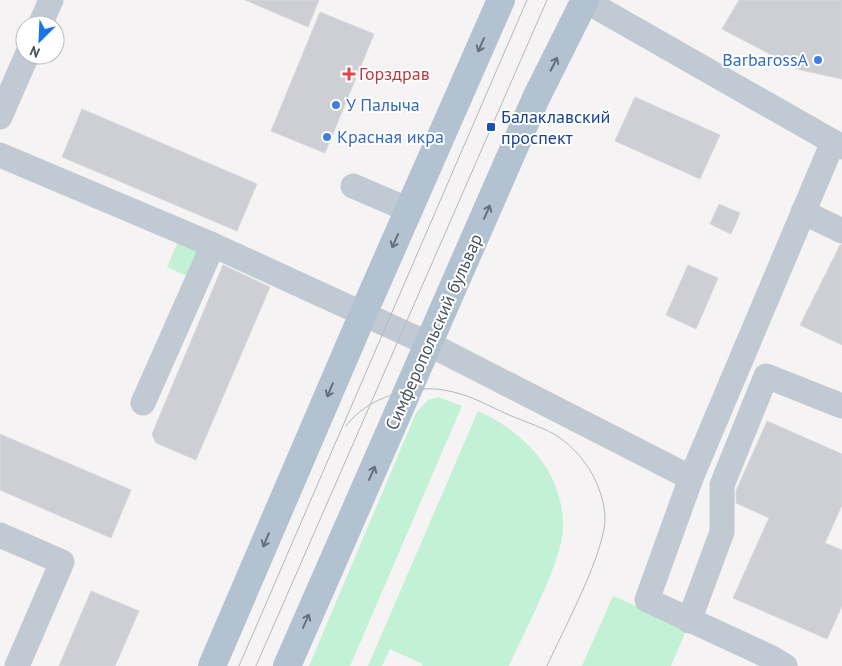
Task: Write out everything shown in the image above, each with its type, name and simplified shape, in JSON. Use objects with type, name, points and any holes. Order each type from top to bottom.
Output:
[{"type":"main road","points":[[212,666],[408,210],[501,0]]},
{"type":"main road","name":"Симферопольский бульвар","points":[[287,666],[536,98],[585,0]]},
{"type":"street","points":[[44,15],[51,0]]},
{"type":"street","points":[[585,0],[838,145],[803,212],[691,478],[646,600],[688,621],[770,657],[784,666]]},
{"type":"street","points":[[0,118],[23,65]]},
{"type":"street","points":[[0,155],[213,245],[428,344],[691,478]]},
{"type":"street","points":[[353,186],[408,210]]},
{"type":"street","points":[[803,212],[842,231]]},
{"type":"street","points":[[143,403],[213,245]]},
{"type":"street","points":[[688,621],[722,532],[722,486],[766,376],[842,406]]},
{"type":"street","points":[[0,535],[62,562],[17,666]]},
{"type":"green space","points":[[180,238],[209,251],[196,280],[167,267]]},
{"type":"green space","points":[[438,397],[462,406],[350,666],[309,666],[416,413],[428,400]]},
{"type":"green space","points":[[478,411],[511,430],[526,443],[549,472],[557,489],[562,508],[563,528],[561,542],[541,597],[509,666],[422,666],[423,664],[390,649],[382,666],[368,666]]},
{"type":"green space","points":[[613,596],[687,628],[671,666],[582,666]]},
{"type":"building","points":[[245,0],[319,0],[308,27]]},
{"type":"building","points":[[739,0],[842,0],[842,79],[800,70],[722,29]]},
{"type":"building","points":[[320,12],[374,34],[325,153],[271,131]]},
{"type":"building","points":[[635,97],[720,135],[700,179],[615,141]]},
{"type":"building","points":[[82,109],[257,184],[237,231],[62,157]]},
{"type":"building","points":[[719,204],[740,213],[731,234],[710,224]]},
{"type":"building","points":[[840,245],[842,245],[842,345],[800,325]]},
{"type":"building","points":[[223,265],[270,287],[196,460],[156,443],[152,434]]},
{"type":"building","points":[[688,265],[718,278],[696,329],[666,315]]},
{"type":"building","points":[[767,421],[842,454],[842,505],[825,543],[842,550],[842,606],[827,639],[733,598],[769,518],[736,503],[736,491]]},
{"type":"building","points":[[0,434],[131,490],[111,538],[0,490]]},
{"type":"building","points":[[91,591],[139,611],[115,666],[59,666]]},
{"type":"tram line","points":[[239,666],[527,0]]},
{"type":"tram line","points":[[256,666],[547,0]]},
{"type":"tram line","points":[[346,426],[366,407],[379,400],[407,391],[435,389],[464,395],[542,428],[560,438],[577,453],[591,472],[600,492],[605,515],[604,530],[592,569],[547,666]]},
{"type":"place","name":"BarbarossA","points":[[818,60]]},
{"type":"place","name":"Горздрав","points":[[349,74]]},
{"type":"place","name":"У Палыча","points":[[336,105]]},
{"type":"place","name":"Балаклавский проспект","points":[[491,127]]},
{"type":"place","name":"Красная икра","points":[[327,137]]}]
